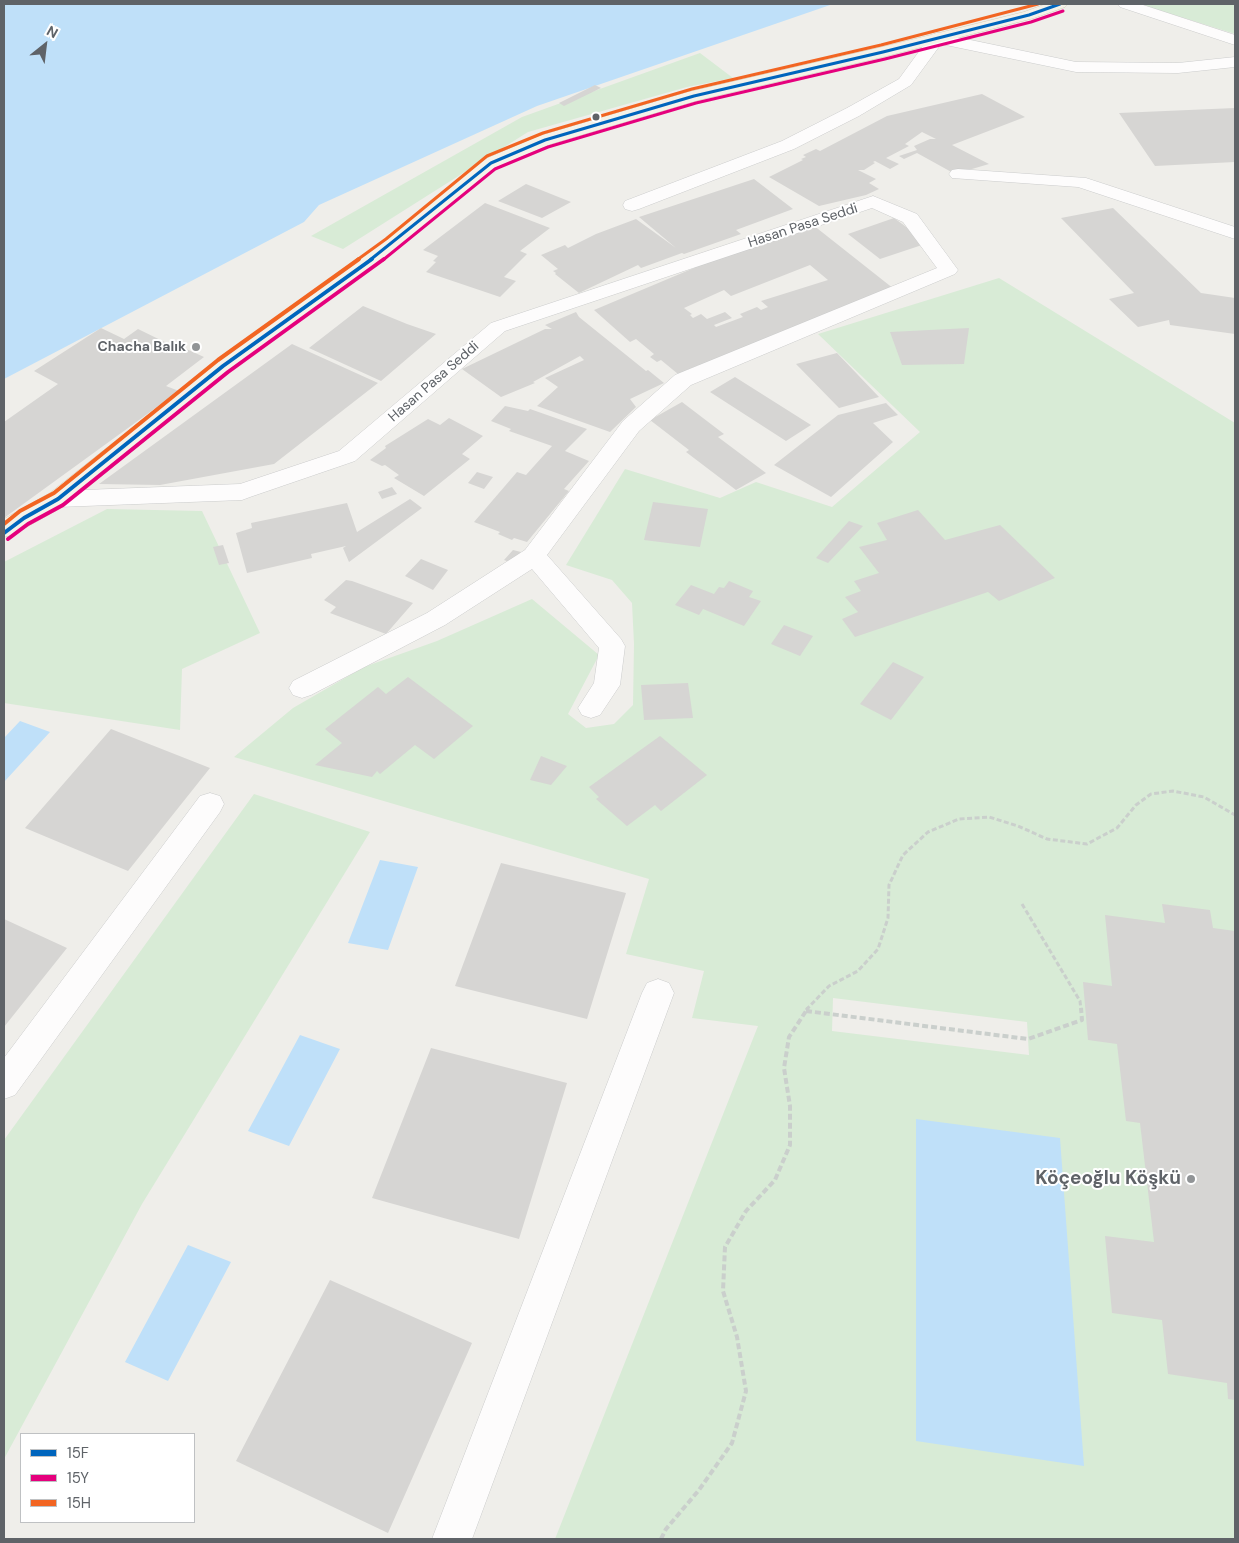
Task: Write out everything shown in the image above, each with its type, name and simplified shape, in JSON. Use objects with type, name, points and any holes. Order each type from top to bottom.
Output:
[{"type":"main road","points":[[4,530],[58,499],[223,366],[391,245],[491,163],[545,140],[694,96],[1029,15],[1060,4]]},
{"type":"main road","points":[[4,534],[24,518]]},
{"type":"street","points":[[1125,4],[1235,40]]},
{"type":"street","points":[[632,205],[788,145],[853,112],[905,82],[937,38],[1076,67],[1178,68],[1235,62]]},
{"type":"street","points":[[958,174],[1080,182],[1235,232]]},
{"type":"street","name":"Hasan Pasa Seddi","points":[[58,499],[242,492],[347,456],[498,327],[873,202],[910,218],[948,270],[683,380],[631,426],[534,556],[436,619],[302,688]]},
{"type":"street","points":[[534,556],[612,646],[608,685],[591,708]]},
{"type":"street","points":[[4,1084],[210,804]]},
{"type":"street","points":[[452,1539],[658,993]]},
{"type":"path","points":[[661,1539],[666,1529],[699,1490],[732,1443],[742,1408],[746,1391],[737,1337],[723,1291],[725,1247],[746,1211],[775,1180],[790,1145],[790,1106],[784,1068],[789,1036],[805,1010],[829,986],[858,971],[878,949],[888,918],[888,886],[903,855],[928,832],[959,820],[989,817],[1018,826],[1047,839],[1087,844],[1116,828],[1136,805],[1151,794],[1173,791],[1204,797],[1235,815]]},
{"type":"path","points":[[805,1010],[1028,1038],[1082,1020],[1080,1001],[1022,904]]},
{"type":"green space","points":[[1139,4],[1235,4],[1235,34]]},
{"type":"green space","points":[[700,53],[733,78],[687,87],[528,132],[343,249],[311,236],[522,117]]},
{"type":"green space","points":[[999,278],[1235,423],[1235,1539],[555,1539],[758,1026],[692,1018],[704,971],[626,954],[649,879],[234,757],[293,708],[364,667],[437,641],[532,599],[599,655],[568,714],[586,728],[614,724],[633,705],[634,644],[632,603],[612,580],[566,565],[625,469],[720,498],[756,482],[832,507],[920,432],[818,334]],"holes":[[[833,998],[1027,1022],[1029,1055],[832,1031]]]},
{"type":"green space","points":[[107,509],[202,511],[260,633],[182,669],[180,730],[4,703],[4,562]]},
{"type":"green space","points":[[254,794],[370,832],[142,1204],[4,1459],[4,1140]]},
{"type":"water","points":[[4,4],[833,4],[537,106],[319,205],[304,222],[4,379]]},
{"type":"water","points":[[20,721],[50,732],[4,782],[4,738]]},
{"type":"water","points":[[380,860],[418,867],[388,950],[348,943]]},
{"type":"water","points":[[300,1035],[340,1049],[289,1146],[248,1131]]},
{"type":"water","points":[[916,1119],[1060,1138],[1084,1466],[916,1441]]},
{"type":"water","points":[[188,1245],[231,1262],[168,1381],[125,1362]]},
{"type":"building","points":[[595,85],[601,88],[564,106],[559,103]]},
{"type":"building","points":[[982,94],[1025,117],[952,145],[989,164],[955,174],[917,153],[904,159],[899,156],[917,150],[914,146],[930,139],[936,139],[922,132],[905,144],[909,146],[886,158],[899,164],[890,169],[875,161],[873,162],[875,163],[864,170],[858,170],[876,179],[869,183],[879,189],[866,195],[819,206],[769,177],[803,160],[801,159],[806,157],[803,155],[816,149],[820,151],[887,116]]},
{"type":"building","points":[[1235,108],[1235,162],[1155,166],[1119,113]]},
{"type":"building","points":[[754,179],[793,209],[736,230],[741,234],[641,268],[638,265],[579,293],[555,274],[553,271],[558,269],[541,255],[565,245],[568,248],[596,234],[636,219],[676,248],[639,217]]},
{"type":"building","points":[[526,184],[571,202],[542,218],[498,201]]},
{"type":"building","points":[[485,203],[550,228],[520,251],[527,254],[504,277],[516,281],[500,297],[426,272],[436,262],[433,261],[438,256],[423,250]]},
{"type":"building","points":[[1113,208],[1201,293],[1235,298],[1235,334],[1170,325],[1169,320],[1138,327],[1109,299],[1134,293],[1061,218]]},
{"type":"building","points":[[894,218],[928,243],[880,259],[848,234]]},
{"type":"building","points":[[813,225],[894,289],[678,374],[661,360],[657,362],[650,357],[654,354],[636,339],[630,342],[594,310],[693,267]],"holes":[[[810,265],[828,280],[761,301],[768,307],[761,310],[757,307],[740,314],[743,317],[716,327],[714,325],[732,318],[725,312],[707,319],[701,314],[693,318],[690,315],[692,314],[684,308],[724,290],[731,296]]]},
{"type":"building","points":[[363,306],[436,334],[381,381],[309,348]]},
{"type":"building","points":[[576,312],[579,317],[646,371],[648,370],[664,383],[630,399],[636,407],[610,432],[537,406],[558,387],[545,378],[584,360],[580,356],[533,382],[535,383],[501,397],[462,369],[545,329],[552,329],[545,325]]},
{"type":"building","points":[[101,328],[124,339],[138,329],[179,349],[182,347],[204,357],[166,386],[179,391],[4,518],[4,422],[58,384],[34,371]]},
{"type":"building","points":[[969,328],[964,364],[902,365],[890,332]]},
{"type":"building","points":[[292,344],[378,383],[274,464],[160,485],[99,484]]},
{"type":"building","points":[[837,353],[879,397],[839,408],[796,364]]},
{"type":"building","points":[[735,377],[811,425],[786,441],[710,392]]},
{"type":"building","points":[[682,402],[724,434],[718,437],[766,473],[736,490],[686,452],[689,450],[650,420]]},
{"type":"building","points":[[886,403],[898,415],[873,423],[893,442],[831,497],[774,465],[838,415]]},
{"type":"building","points":[[505,406],[528,411],[530,409],[587,429],[565,451],[589,461],[564,489],[569,491],[527,542],[514,538],[512,540],[498,534],[500,532],[474,522],[517,472],[526,475],[552,446],[509,431],[511,429],[491,421]]},
{"type":"building","points":[[449,418],[483,436],[462,454],[470,459],[424,496],[394,478],[399,475],[385,465],[382,466],[370,460],[386,448],[385,446],[428,419],[440,425]]},
{"type":"building","points":[[477,472],[493,477],[484,489],[468,483]]},
{"type":"building","points":[[392,487],[397,494],[382,499],[378,492]]},
{"type":"building","points":[[410,499],[422,508],[349,562],[343,548],[346,546],[311,554],[312,558],[247,573],[236,533],[252,528],[251,523],[347,503],[357,532]]},
{"type":"building","points":[[653,502],[708,509],[700,547],[644,540]]},
{"type":"building","points":[[918,510],[945,540],[1000,525],[1055,578],[999,601],[988,592],[855,637],[842,619],[858,612],[845,597],[861,591],[854,581],[879,573],[859,547],[887,540],[877,523]]},
{"type":"building","points":[[849,521],[863,526],[828,563],[816,558]]},
{"type":"building","points":[[223,545],[229,563],[219,565],[213,547]]},
{"type":"building","points":[[513,550],[521,552],[512,563],[504,560]]},
{"type":"building","points":[[421,559],[448,570],[433,590],[405,576]]},
{"type":"building","points":[[346,580],[413,603],[386,634],[330,613],[336,607],[324,600]]},
{"type":"building","points":[[729,581],[753,591],[749,597],[761,601],[744,626],[703,609],[699,615],[675,605],[691,585],[714,594],[719,587],[724,588]]},
{"type":"building","points":[[784,625],[813,636],[800,656],[771,644]]},
{"type":"building","points":[[893,662],[924,677],[891,720],[860,704]]},
{"type":"building","points":[[408,677],[473,726],[434,759],[415,745],[380,774],[377,771],[372,777],[315,765],[342,743],[325,729],[378,687],[386,694]]},
{"type":"building","points":[[688,683],[693,718],[644,720],[641,685]]},
{"type":"building","points":[[111,729],[210,768],[128,871],[25,828]]},
{"type":"building","points":[[660,736],[707,775],[661,811],[655,805],[627,826],[596,799],[599,797],[589,787]]},
{"type":"building","points":[[541,756],[567,766],[551,785],[530,780]]},
{"type":"building","points":[[501,863],[626,893],[587,1019],[455,986]]},
{"type":"building","name":"Köçeoğlu Köşkü","points":[[1162,904],[1210,910],[1213,928],[1235,931],[1235,1400],[1228,1399],[1227,1383],[1168,1374],[1162,1320],[1112,1313],[1105,1236],[1154,1242],[1140,1123],[1126,1121],[1117,1044],[1088,1040],[1083,982],[1112,986],[1105,915],[1165,923]]},
{"type":"building","points":[[4,919],[67,948],[4,1027]]},
{"type":"building","points":[[431,1048],[567,1083],[519,1239],[372,1198]]},
{"type":"building","points":[[330,1280],[472,1343],[388,1533],[236,1461]]},
{"type":"transit line","name":"15H","points":[[4,524],[20,511],[54,493],[218,360],[386,239],[487,156],[543,133],[692,89],[881,45],[1038,4]]},
{"type":"transit line","name":"15F","points":[[4,533],[24,518],[58,499],[223,366],[391,245],[491,163],[545,140],[694,96],[883,52],[1029,15],[1060,4]]},
{"type":"transit line","name":"15Y","points":[[8,539],[28,524],[63,505],[228,372],[395,251],[495,169],[548,147],[696,103],[885,59],[1031,22],[1063,11]]},
{"type":"place","name":"Chacha Balık","points":[[196,347]]},
{"type":"place","name":"Köçeoğlu Köşkü","points":[[1191,1179]]}]
